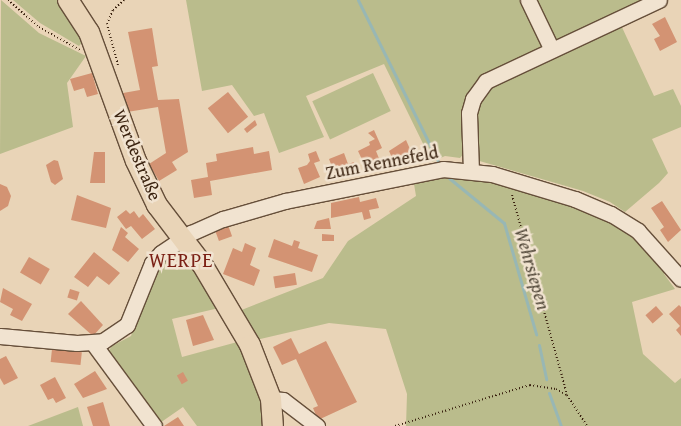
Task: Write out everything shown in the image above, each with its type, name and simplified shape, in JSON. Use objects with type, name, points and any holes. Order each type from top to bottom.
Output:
[{"type":"main road","name":"Werdestraße","points":[[68,0],[84,23],[101,63],[143,178],[157,205],[183,238],[250,344],[271,399],[273,426]]},
{"type":"street","points":[[528,0],[552,50]]},
{"type":"street","points":[[472,171],[470,113],[476,92],[494,75],[659,0]]},
{"type":"street","name":"Zum Rennefeld","points":[[93,343],[111,338],[127,325],[135,309],[146,273],[161,252],[183,238],[223,219],[285,201],[434,170],[472,171],[507,178],[575,199],[621,219],[648,240],[681,279]]},
{"type":"street","points":[[0,336],[93,343],[154,426]]},
{"type":"street","points":[[271,399],[283,400],[317,426]]},
{"type":"path","points":[[8,0],[39,27],[84,51],[101,63],[118,65],[107,24],[113,10],[124,0]]},
{"type":"path","points":[[507,178],[567,395],[587,426]]},
{"type":"path","points":[[395,426],[522,386],[556,389],[567,395]]},
{"type":"green space","points":[[1,0],[39,33],[86,56],[67,83],[73,127],[0,154]]},
{"type":"green space","points":[[13,0],[60,0],[86,38],[79,46],[40,23]]},
{"type":"green space","points":[[186,0],[649,0],[564,40],[554,39],[543,45],[540,52],[485,79],[465,152],[460,158],[445,156],[432,162],[384,64],[306,96],[324,137],[279,153],[264,113],[254,116],[232,85],[202,91]]},
{"type":"green space","points":[[620,23],[654,96],[673,89],[681,106],[681,127],[652,139],[668,173],[659,183],[625,212],[610,202],[583,191],[476,160],[473,119],[484,89]]},
{"type":"green space","points":[[373,73],[391,111],[330,139],[312,101]]},
{"type":"green space","points":[[450,175],[482,177],[595,212],[635,238],[666,271],[664,274],[675,289],[632,302],[643,354],[675,383],[681,378],[681,426],[406,426],[407,394],[386,329],[329,323],[256,340],[239,311],[323,278],[348,241],[416,196],[413,178]]},
{"type":"green space","points":[[176,252],[187,253],[219,308],[172,319],[182,357],[241,341],[261,379],[266,426],[197,426],[183,407],[157,425],[106,355],[112,346],[131,336],[153,275],[165,258]]},
{"type":"green space","points":[[78,407],[83,426],[28,426]]},
{"type":"building","points":[[665,17],[677,42],[660,51],[654,39],[660,36],[652,24]]},
{"type":"building","points":[[152,28],[158,66],[152,67],[158,100],[179,99],[188,152],[172,162],[177,170],[159,181],[149,164],[166,153],[158,107],[127,112],[123,93],[140,90],[128,32]]},
{"type":"building","points":[[92,73],[98,94],[87,97],[84,88],[74,91],[70,79]]},
{"type":"building","points":[[228,92],[248,117],[228,133],[208,108]]},
{"type":"building","points":[[255,120],[257,125],[247,133],[244,129]]},
{"type":"building","points":[[374,130],[382,148],[376,151],[380,161],[366,168],[358,151],[370,145],[369,142],[375,139],[368,133]]},
{"type":"building","points":[[406,140],[413,156],[394,162],[389,151]]},
{"type":"building","points":[[253,147],[254,154],[269,151],[272,170],[210,181],[212,195],[194,198],[191,180],[208,177],[206,163],[217,161],[216,154]]},
{"type":"building","points":[[316,151],[320,161],[314,163],[320,177],[304,184],[298,168],[307,165],[310,161],[308,154]]},
{"type":"building","points":[[94,152],[105,152],[105,183],[90,183]]},
{"type":"building","points":[[344,153],[348,164],[354,162],[358,171],[336,177],[329,159]]},
{"type":"building","points":[[54,160],[58,161],[63,179],[55,185],[51,182],[46,165]]},
{"type":"building","points":[[0,184],[7,187],[11,196],[8,206],[0,211]]},
{"type":"building","points":[[77,195],[111,208],[106,228],[71,220]]},
{"type":"building","points":[[359,197],[360,202],[376,198],[379,208],[369,210],[371,218],[364,220],[362,212],[331,218],[331,203]]},
{"type":"building","points":[[662,201],[681,230],[668,242],[660,230],[664,227],[651,208]]},
{"type":"building","points":[[126,210],[130,214],[134,211],[139,218],[143,214],[155,229],[142,239],[131,226],[126,229],[117,217]]},
{"type":"building","points":[[329,218],[331,229],[314,229],[317,221]]},
{"type":"building","points":[[228,225],[232,236],[219,241],[215,230]]},
{"type":"building","points":[[121,227],[128,233],[125,237],[139,249],[128,262],[112,250]]},
{"type":"building","points":[[322,234],[334,235],[334,241],[322,241]]},
{"type":"building","points":[[274,239],[292,246],[294,240],[300,242],[298,248],[318,255],[312,272],[268,257]]},
{"type":"building","points":[[245,243],[256,248],[250,265],[260,270],[254,286],[223,274],[233,248],[242,252]]},
{"type":"building","points":[[94,252],[120,273],[109,285],[97,276],[88,287],[74,277]]},
{"type":"building","points":[[29,257],[50,269],[41,285],[20,273]]},
{"type":"building","points":[[295,273],[297,285],[275,288],[273,276]]},
{"type":"building","points":[[3,288],[32,304],[22,321],[10,315],[13,309],[0,302]]},
{"type":"building","points":[[70,289],[80,292],[77,301],[67,298]]},
{"type":"building","points":[[81,301],[103,325],[93,336],[68,314]]},
{"type":"building","points":[[679,305],[681,307],[681,336],[676,330],[680,326],[669,314]]},
{"type":"building","points":[[656,306],[663,314],[653,323],[645,315]]},
{"type":"building","points":[[203,315],[214,340],[193,346],[186,320]]},
{"type":"building","points":[[291,338],[299,354],[326,341],[357,402],[318,420],[313,408],[318,406],[296,359],[282,365],[273,347]]},
{"type":"building","points":[[52,349],[82,352],[80,365],[51,362]]},
{"type":"building","points":[[6,356],[18,378],[4,385],[0,378],[0,359]]},
{"type":"building","points":[[95,371],[107,389],[83,398],[74,384]]},
{"type":"building","points":[[183,372],[188,381],[182,384],[177,375]]},
{"type":"building","points":[[55,377],[66,398],[56,403],[53,398],[48,400],[40,385]]},
{"type":"building","points":[[103,402],[110,426],[93,426],[87,407]]},
{"type":"building","points":[[178,417],[184,426],[164,426]]},
{"type":"waterway","name":"Wehrsiepen","points":[[358,0],[438,161]]},
{"type":"waterway","name":"Wehrsiepen","points":[[449,178],[504,223],[536,334]]},
{"type":"waterway","name":"Wehrsiepen","points":[[539,345],[546,379]]},
{"type":"waterway","name":"Wehrsiepen","points":[[549,393],[561,426]]},
{"type":"district","name":"WERPE","points":[[181,259]]}]
